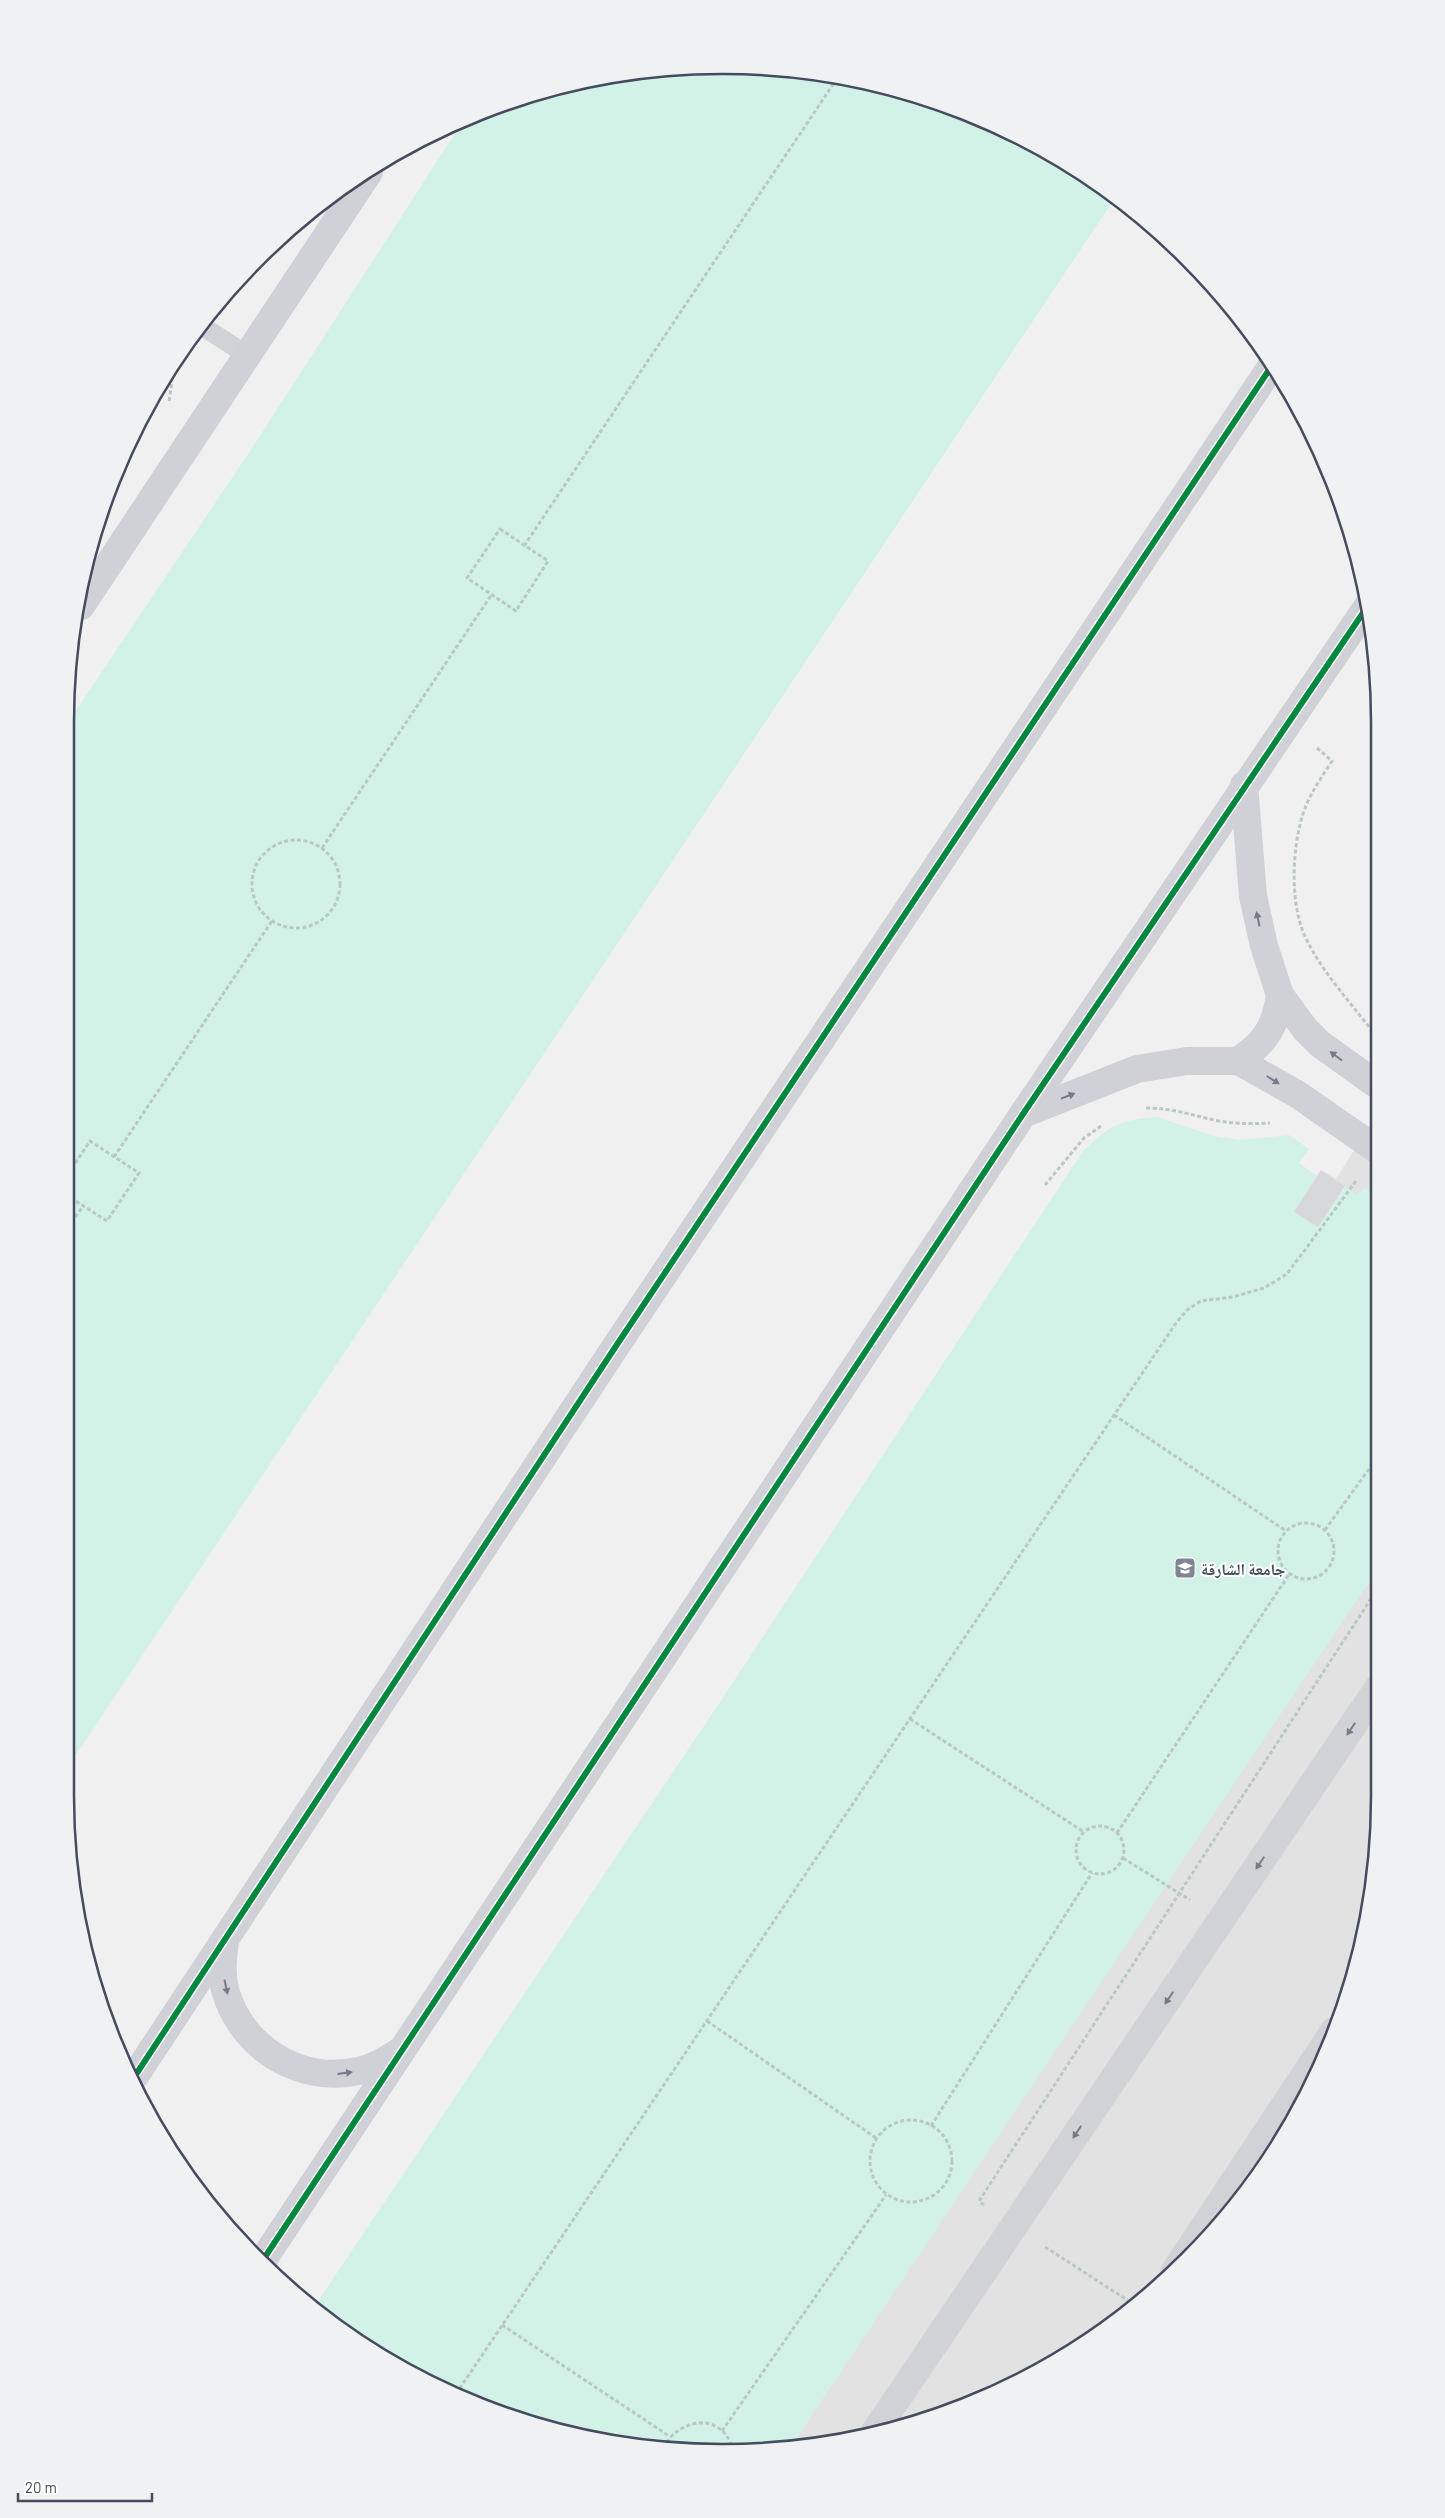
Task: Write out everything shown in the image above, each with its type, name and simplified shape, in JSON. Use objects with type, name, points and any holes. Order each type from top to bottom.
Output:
[{"type":"street","points":[[85,599],[361,183]]},
{"type":"street","points":[[137,2073],[616,1346],[1268,372]]},
{"type":"street","points":[[266,2256],[1023,1114],[1244,785],[1362,614]]},
{"type":"street","points":[[1244,785],[1253,896],[1264,946],[1280,995],[1305,1030],[1320,1044],[1371,1080]]},
{"type":"street","points":[[1238,1062],[1255,1050],[1268,1034],[1277,1015],[1280,995]]},
{"type":"street","points":[[1023,1114],[1137,1069],[1187,1062],[1238,1062],[1297,1094],[1371,1146]]},
{"type":"street","points":[[880,2425],[1371,1698]]},
{"type":"street","points":[[226,1939],[222,1964],[225,1989],[234,2012],[247,2033],[265,2051],[286,2064],[310,2072],[335,2074],[360,2071],[383,2062],[404,2049]]},
{"type":"street","points":[[1198,2236],[1314,2062]]},
{"type":"lane","points":[[207,329],[247,355]]},
{"type":"path","points":[[524,546],[834,84]]},
{"type":"path","points":[[500,529],[524,546],[548,561],[516,610],[467,578],[500,529]]},
{"type":"path","points":[[322,848],[492,594]]},
{"type":"path","points":[[1288,724],[1332,761],[1314,790],[1303,814],[1295,848],[1295,892],[1304,934],[1328,973],[1371,1029]]},
{"type":"path","points":[[309,842],[322,848],[331,858],[339,876],[339,896],[333,909],[324,919],[312,925],[299,928],[284,927],[272,921],[262,912],[255,900],[252,886],[260,860],[269,849],[281,843],[309,842]]},
{"type":"path","points":[[114,1157],[272,921]]},
{"type":"path","points":[[1139,1110],[1170,1108],[1219,1121],[1246,1124],[1278,1122]]},
{"type":"path","points":[[1045,1185],[1084,1138],[1104,1124]]},
{"type":"path","points":[[74,1165],[90,1141],[139,1173],[107,1221],[74,1200]]},
{"type":"path","points":[[460,2388],[1176,1323],[1187,1310],[1201,1301],[1233,1297],[1264,1288],[1287,1274],[1362,1173]]},
{"type":"path","points":[[74,1219],[83,1206]]},
{"type":"path","points":[[1114,1415],[1286,1531]]},
{"type":"path","points":[[1325,1530],[1371,1466]]},
{"type":"path","points":[[1305,1523],[1316,1524],[1325,1530],[1333,1542],[1334,1556],[1328,1568],[1317,1577],[1303,1579],[1290,1573],[1282,1564],[1278,1553],[1280,1541],[1286,1531],[1295,1525],[1305,1523]]},
{"type":"path","points":[[1117,1833],[1290,1573]]},
{"type":"path","points":[[1128,2301],[979,2202],[1371,1599]]},
{"type":"path","points":[[910,1718],[1084,1832]]},
{"type":"path","points":[[1100,1826],[1117,1833],[1124,1845],[1123,1858],[1115,1868],[1104,1873],[1092,1872],[1082,1865],[1077,1855],[1077,1843],[1084,1832],[1091,1827],[1100,1826]]},
{"type":"path","points":[[1123,1858],[1222,1920]]},
{"type":"path","points":[[931,2126],[1092,1872]]},
{"type":"path","points":[[707,2021],[876,2138]]},
{"type":"path","points":[[917,2120],[931,2126],[944,2136],[952,2152],[952,2169],[946,2184],[934,2196],[918,2202],[901,2202],[886,2195],[875,2183],[870,2168],[870,2152],[876,2138],[887,2127],[902,2121],[917,2120]]},
{"type":"path","points":[[722,2431],[886,2195]]},
{"type":"path","points":[[502,2325],[670,2436]]},
{"type":"path","points":[[667,2442],[670,2436],[688,2423],[711,2425],[722,2431],[731,2444]]},
{"type":"shaded area","name":"جامعة الشارقة","points":[[1371,1123],[1371,1796],[1366,1880],[1359,1922],[1349,1963],[1337,2004],[1322,2044],[1284,2120],[1262,2156],[1237,2190],[1181,2254],[1150,2283],[1083,2335],[1047,2357],[971,2395],[931,2410],[890,2422],[849,2432],[807,2439],[765,2443],[680,2443],[596,2432],[555,2422],[514,2410],[449,2383],[1174,1297],[1307,1220],[1294,1212],[1321,1170],[1336,1179]]},
{"type":"green space","points":[[680,75],[765,75],[849,86],[931,108],[971,123],[1047,161],[1083,183],[1111,204],[74,1758],[74,713],[252,448],[456,131],[514,108],[555,96],[596,86]]},
{"type":"green space","name":"جامعة الشارقة","points":[[1157,1117],[1214,1136],[1241,1140],[1289,1135],[1309,1149],[1299,1163],[1317,1176],[1294,1212],[1318,1227],[1345,1186],[1357,1195],[1364,1188],[1371,1192],[1371,1582],[795,2440],[765,2443],[680,2443],[596,2432],[514,2410],[474,2395],[398,2357],[362,2335],[318,2302],[724,1696],[1083,1151],[1116,1125],[1133,1120]]},
{"type":"building","points":[[1321,1170],[1345,1186],[1318,1227],[1294,1212]]},
{"type":"cycle path","points":[[137,2073],[616,1346],[1268,372]]},
{"type":"cycle path","points":[[266,2256],[1023,1114],[1362,614]]},
{"type":"place","name":"جامعة الشارقة","points":[[1185,1568]]}]
